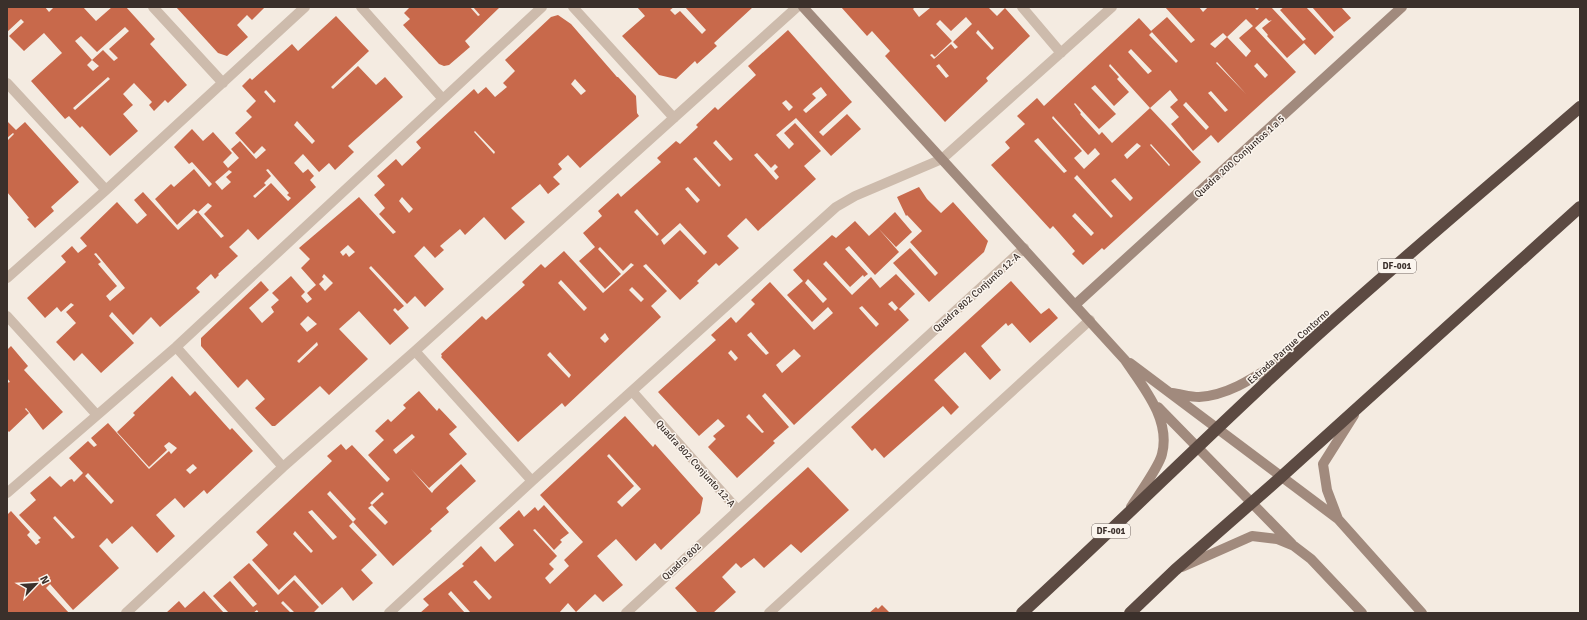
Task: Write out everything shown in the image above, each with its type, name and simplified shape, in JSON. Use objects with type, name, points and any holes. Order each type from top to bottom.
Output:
[{"type":"highway","name":"Estrada Parque Contorno","points":[[1022,613],[1098,544],[1217,427],[1305,346],[1580,107]]},
{"type":"highway","points":[[1130,613],[1175,570],[1281,477],[1580,207]]},
{"type":"street","points":[[153,7],[222,83]]},
{"type":"street","points":[[7,278],[106,190],[305,7]]},
{"type":"street","points":[[361,7],[442,98]]},
{"type":"street","points":[[7,493],[96,414],[176,347],[442,98],[542,7]]},
{"type":"street","points":[[573,7],[674,118]]},
{"type":"street","points":[[126,613],[283,467],[415,351],[797,7]]},
{"type":"street","points":[[803,7],[1076,304],[1125,360],[1151,400],[1161,421],[1163,433],[1162,455],[1125,516]]},
{"type":"street","points":[[1022,7],[1061,53]]},
{"type":"street","points":[[389,613],[532,481],[836,207],[855,196],[942,159],[1112,7]]},
{"type":"street","name":"Quadra 200 Conjuntos 1 a 5","points":[[1076,304],[1402,7]]},
{"type":"street","points":[[7,83],[106,190]]},
{"type":"street","name":"Quadra 802 Conjunto 12-A","points":[[632,391],[737,509],[1024,248]]},
{"type":"street","points":[[7,316],[96,414]]},
{"type":"street","points":[[769,613],[1090,320]]},
{"type":"street","points":[[1170,393],[1197,397],[1216,395],[1237,386],[1305,346]]},
{"type":"street","points":[[176,347],[283,467]]},
{"type":"street","points":[[415,351],[532,481]]},
{"type":"street","points":[[1125,360],[1217,427],[1338,520],[1422,613]]},
{"type":"street","points":[[1151,400],[1294,546],[1312,559],[1362,613]]},
{"type":"street","points":[[1338,520],[1328,490],[1322,464],[1362,403]]},
{"type":"street","name":"Quadra 802","points":[[626,613],[737,509]]},
{"type":"street","points":[[1175,570],[1252,536],[1277,539],[1294,546]]},
{"type":"building","points":[[7,7],[45,7],[49,12],[54,7],[83,7],[96,21],[112,7],[126,7],[155,39],[150,44],[187,85],[168,103],[165,100],[154,111],[149,105],[152,102],[134,83],[123,94],[133,105],[123,114],[138,131],[110,156],[82,126],[80,128],[69,116],[65,119],[31,81],[62,53],[44,33],[24,51],[9,36],[24,22],[21,19],[7,32]],"holes":[[[125,27],[129,31],[109,49],[118,58],[114,61],[103,50],[92,60],[75,41],[81,36],[97,52]],[[92,60],[99,66],[93,71],[87,65]],[[108,77],[110,79],[75,110],[73,108]]]},
{"type":"building","points":[[176,7],[265,7],[252,20],[247,15],[237,25],[248,37],[227,56],[218,53]]},
{"type":"building","points":[[410,7],[470,7],[478,16],[480,15],[473,7],[500,7],[465,41],[470,47],[449,65],[444,66],[439,64],[403,25],[410,19],[404,13]]},
{"type":"building","points":[[637,7],[674,7],[670,10],[675,15],[680,11],[702,34],[706,30],[685,7],[753,7],[714,43],[717,46],[697,64],[695,61],[676,79],[659,75],[622,36],[645,16]]},
{"type":"building","points":[[841,7],[915,7],[913,9],[919,17],[930,8],[929,7],[988,7],[997,16],[1005,8],[1030,36],[986,78],[988,81],[945,122],[885,56],[890,51],[872,31],[867,36]],"holes":[[[966,17],[972,24],[953,42],[958,47],[955,49],[951,44],[934,59],[930,55],[932,54],[935,57],[952,41],[936,24],[940,20],[951,31]],[[978,30],[994,48],[992,50],[976,33]],[[939,64],[949,76],[946,78],[936,66]]]},
{"type":"building","points":[[1165,7],[1199,7],[1203,12],[1208,7],[1254,7],[1257,10],[1260,7],[1271,7],[1303,41],[1306,39],[1280,10],[1284,7],[1306,7],[1334,37],[1315,55],[1304,43],[1287,58],[1267,36],[1268,35],[1262,28],[1272,20],[1269,21],[1266,18],[1255,28],[1296,72],[1218,143],[1211,135],[1193,151],[1171,124],[1179,117],[1170,107],[1178,100],[1170,90],[1150,108],[1201,162],[1104,250],[1102,248],[1083,265],[1072,254],[1075,251],[1053,226],[1050,229],[991,165],[1010,148],[1005,142],[1025,124],[1017,116],[1037,98],[1044,106],[1139,18],[1151,31],[1167,17],[1191,43],[1195,40]],"holes":[[[1246,19],[1253,26],[1239,38],[1251,51],[1246,57],[1227,37]],[[1152,32],[1178,61],[1176,63],[1149,35]],[[1223,33],[1227,37],[1215,48],[1210,44]],[[1131,49],[1152,71],[1148,74],[1128,52]],[[1217,62],[1246,94],[1216,63]],[[1257,63],[1268,75],[1265,78],[1254,66]],[[1110,64],[1150,108],[1112,143],[1102,132],[1099,135],[1080,114],[1081,113],[1074,104],[1075,103],[1099,129],[1116,114],[1091,88],[1095,85],[1114,106],[1129,92],[1117,79],[1119,77],[1109,66]],[[1211,91],[1228,110],[1225,112],[1208,93]],[[1186,102],[1209,127],[1206,130],[1183,105]],[[1053,116],[1088,155],[1095,148],[1100,154],[1084,169],[1074,158],[1082,151],[1052,118]],[[1038,138],[1067,171],[1064,173],[1034,141]],[[1137,143],[1141,146],[1127,159],[1124,155]],[[1151,144],[1170,165],[1169,166],[1150,145]],[[1077,175],[1113,216],[1111,218],[1074,178]],[[1115,178],[1133,198],[1130,201],[1111,181]],[[1075,213],[1094,233],[1091,236],[1072,216]]]},
{"type":"building","points":[[1312,7],[1341,7],[1351,18],[1334,32]]},
{"type":"building","points":[[558,15],[571,24],[617,77],[636,96],[637,113],[639,116],[580,168],[568,155],[558,164],[562,169],[553,177],[560,184],[548,194],[540,184],[511,208],[525,222],[505,240],[484,217],[465,235],[460,229],[440,246],[444,250],[435,258],[424,246],[414,256],[444,289],[425,307],[415,296],[407,304],[371,266],[369,268],[404,306],[398,311],[395,308],[393,310],[409,328],[390,345],[359,311],[339,329],[368,359],[329,395],[320,386],[275,426],[272,426],[255,408],[265,399],[247,379],[238,388],[201,346],[201,338],[261,281],[269,290],[249,308],[262,323],[274,312],[271,307],[279,300],[272,293],[291,276],[305,292],[301,296],[307,303],[312,299],[307,293],[316,285],[301,268],[310,259],[299,248],[359,197],[393,234],[396,232],[379,214],[385,208],[374,195],[385,185],[377,176],[396,159],[402,166],[421,148],[416,142],[474,89],[478,94],[486,87],[495,97],[507,87],[503,83],[515,71],[505,60],[551,17]],"holes":[[[575,79],[586,91],[581,95],[571,84]],[[475,131],[495,152],[494,154],[474,132]],[[402,197],[413,209],[409,213],[399,201]],[[348,245],[355,252],[349,257],[346,253],[343,256],[340,252]],[[324,274],[333,283],[325,291],[319,284],[324,279],[322,277]],[[308,316],[317,324],[307,332],[300,324]],[[317,342],[318,345],[299,363],[297,361]]]},
{"type":"building","points":[[336,16],[369,51],[331,87],[333,89],[358,66],[376,85],[385,77],[403,97],[348,146],[354,152],[335,170],[329,163],[319,172],[303,154],[294,163],[303,173],[308,169],[314,176],[310,180],[316,187],[258,240],[248,229],[229,247],[238,256],[218,274],[219,275],[215,279],[211,274],[196,288],[200,292],[160,327],[151,317],[133,335],[112,312],[109,316],[134,343],[101,373],[82,353],[74,361],[56,342],[76,323],[66,312],[74,305],[71,303],[61,312],[57,307],[45,318],[27,298],[66,262],[61,256],[72,246],[78,253],[87,246],[80,238],[117,202],[137,224],[147,215],[134,200],[143,192],[178,230],[198,212],[194,209],[177,225],[155,199],[171,184],[174,187],[194,169],[209,187],[212,184],[192,162],[189,164],[174,147],[192,129],[203,141],[213,132],[232,153],[223,162],[228,168],[239,158],[231,149],[240,141],[256,159],[266,150],[262,146],[254,154],[235,133],[252,117],[246,111],[256,101],[242,86],[250,78],[252,80],[292,44],[298,51]],"holes":[[[266,90],[276,101],[274,103],[264,92]],[[297,121],[315,141],[312,144],[294,125]],[[268,169],[289,193],[287,195],[291,198],[288,201],[271,183],[255,198],[253,196],[266,185],[264,183],[271,176],[266,170]],[[229,170],[232,172],[226,177],[231,182],[222,190],[215,182]],[[208,203],[212,206],[204,214],[224,236],[221,238],[198,212]],[[96,253],[125,288],[110,301],[106,296],[117,286],[98,264],[101,262],[94,254]]]},
{"type":"building","points":[[788,30],[852,102],[819,132],[823,136],[847,114],[861,129],[831,156],[796,118],[776,135],[789,149],[794,144],[784,133],[795,123],[821,151],[804,166],[816,179],[758,231],[746,218],[727,236],[739,248],[719,266],[716,263],[697,281],[699,283],[680,300],[646,264],[643,266],[667,291],[651,306],[661,317],[565,407],[562,403],[518,442],[441,357],[441,354],[482,316],[486,320],[525,285],[522,282],[541,264],[545,268],[564,251],[603,293],[634,265],[631,263],[623,271],[600,247],[598,249],[621,274],[605,289],[579,261],[595,247],[583,233],[602,216],[598,211],[618,193],[621,197],[661,162],[657,158],[676,141],[680,144],[698,127],[696,125],[715,107],[718,110],[756,75],[748,66]],"holes":[[[821,87],[827,95],[806,113],[803,110],[816,98],[812,94]],[[786,100],[793,107],[789,111],[782,103]],[[716,140],[733,159],[730,161],[713,143]],[[757,153],[771,168],[775,164],[778,167],[774,171],[779,177],[776,180],[754,155]],[[696,157],[721,185],[719,187],[693,159]],[[688,187],[700,200],[697,203],[685,189]],[[637,209],[659,234],[657,236],[634,212]],[[680,223],[707,252],[704,255],[680,230],[664,245],[661,240]],[[561,280],[587,308],[584,311],[558,283]],[[632,287],[644,299],[641,302],[629,290]],[[605,333],[609,339],[605,343],[600,338]],[[550,352],[571,375],[569,378],[547,355]]]},
{"type":"building","points":[[7,121],[16,130],[25,122],[79,182],[51,207],[54,211],[35,228],[27,219],[29,218],[7,192],[7,141],[14,134],[13,133],[7,138]]},
{"type":"building","points":[[919,187],[927,199],[941,213],[953,202],[988,241],[984,252],[929,302],[893,263],[910,248],[935,276],[938,273],[910,242],[922,231],[907,215],[906,216],[897,197]]},
{"type":"building","points":[[895,212],[912,232],[896,247],[878,228]]},
{"type":"building","points":[[855,221],[869,236],[878,228],[899,252],[875,275],[849,246],[845,249],[868,274],[864,277],[863,275],[850,287],[826,261],[823,264],[852,295],[871,277],[880,288],[896,274],[915,294],[899,309],[892,301],[888,304],[895,311],[898,308],[909,320],[794,425],[765,393],[762,396],[789,427],[773,441],[775,443],[737,478],[708,447],[716,439],[713,436],[725,426],[718,419],[699,436],[658,392],[716,340],[711,335],[731,317],[736,323],[755,304],[751,300],[770,282],[814,330],[833,313],[828,307],[812,322],[787,295],[803,281],[793,270],[832,235],[836,238]],"holes":[[[808,279],[827,299],[823,303],[805,283]],[[862,306],[879,324],[876,327],[859,308]],[[751,332],[769,353],[766,355],[747,335]],[[794,349],[801,356],[782,373],[776,365]],[[731,350],[738,358],[735,361],[728,353]],[[749,414],[764,432],[762,433],[746,417]]]},
{"type":"building","points":[[1011,281],[1041,314],[1049,308],[1058,318],[1030,343],[1012,323],[1008,326],[1006,323],[981,346],[1001,370],[990,380],[965,352],[934,380],[959,407],[951,415],[943,406],[884,458],[875,448],[872,451],[851,427]]},
{"type":"building","points":[[11,346],[28,366],[24,370],[63,412],[43,430],[26,408],[25,409],[29,413],[9,432],[7,430],[7,383],[10,382],[7,378],[7,350]]},
{"type":"building","points":[[172,376],[190,396],[195,391],[230,430],[232,428],[253,451],[207,494],[204,490],[184,508],[175,498],[156,515],[175,536],[157,553],[132,526],[112,544],[107,538],[99,546],[119,568],[73,610],[50,584],[46,588],[69,613],[7,613],[7,515],[11,511],[30,532],[27,535],[36,545],[40,542],[38,540],[41,538],[19,515],[36,500],[30,493],[50,476],[61,487],[69,480],[72,479],[74,482],[83,473],[69,458],[88,441],[94,447],[97,445],[91,438],[108,423],[149,469],[169,451],[171,454],[177,448],[169,442],[164,446],[167,450],[149,467],[117,432],[135,415],[133,413]],"holes":[[[193,464],[197,468],[190,474],[186,470]],[[88,473],[114,501],[111,504],[85,476]],[[55,516],[75,537],[72,539],[53,518]]]},
{"type":"building","points":[[419,391],[437,411],[439,408],[457,427],[449,434],[467,454],[429,488],[411,469],[432,493],[461,464],[476,481],[446,508],[449,512],[430,529],[432,531],[393,566],[353,522],[349,526],[377,555],[361,570],[373,583],[353,601],[342,587],[322,605],[295,575],[279,590],[252,560],[268,545],[256,532],[332,461],[327,456],[341,444],[346,450],[352,445],[387,482],[390,479],[368,455],[384,440],[375,431],[388,419],[391,422],[406,408],[403,405]],"holes":[[[412,434],[415,437],[396,454],[393,450]],[[330,491],[356,519],[353,522],[327,494]],[[382,492],[384,494],[372,505],[370,503]],[[372,505],[388,522],[385,525],[368,508]],[[312,510],[337,537],[333,540],[308,512]],[[295,531],[313,551],[311,553],[293,534]]]},
{"type":"building","points":[[625,416],[653,447],[655,444],[703,498],[700,513],[661,550],[655,543],[636,561],[616,539],[597,556],[623,585],[603,602],[595,594],[576,612],[568,603],[559,613],[468,613],[470,612],[451,591],[448,594],[465,613],[420,613],[429,605],[423,599],[464,566],[462,564],[481,546],[495,562],[514,545],[499,528],[519,510],[524,517],[535,507],[538,511],[544,505],[569,533],[560,540],[562,542],[554,550],[535,529],[533,530],[557,556],[549,564],[554,569],[545,578],[550,584],[569,566],[564,560],[583,542],[540,495]],"holes":[[[609,454],[641,489],[622,507],[617,502],[634,486],[607,456]],[[476,580],[492,597],[489,600],[473,582]]]},
{"type":"building","points":[[808,467],[849,510],[801,553],[791,544],[764,568],[754,558],[741,568],[736,563],[722,577],[736,592],[713,613],[698,613],[675,588]]},
{"type":"building","points":[[249,563],[278,595],[294,580],[319,607],[313,613],[295,613],[283,601],[281,603],[291,613],[259,613],[257,610],[253,613],[229,613],[213,596],[230,581],[253,607],[257,604],[233,577]]},
{"type":"building","points":[[204,591],[224,613],[166,613],[179,601],[185,608]]},
{"type":"building","points":[[882,605],[890,613],[869,613],[876,607],[878,609]]}]
